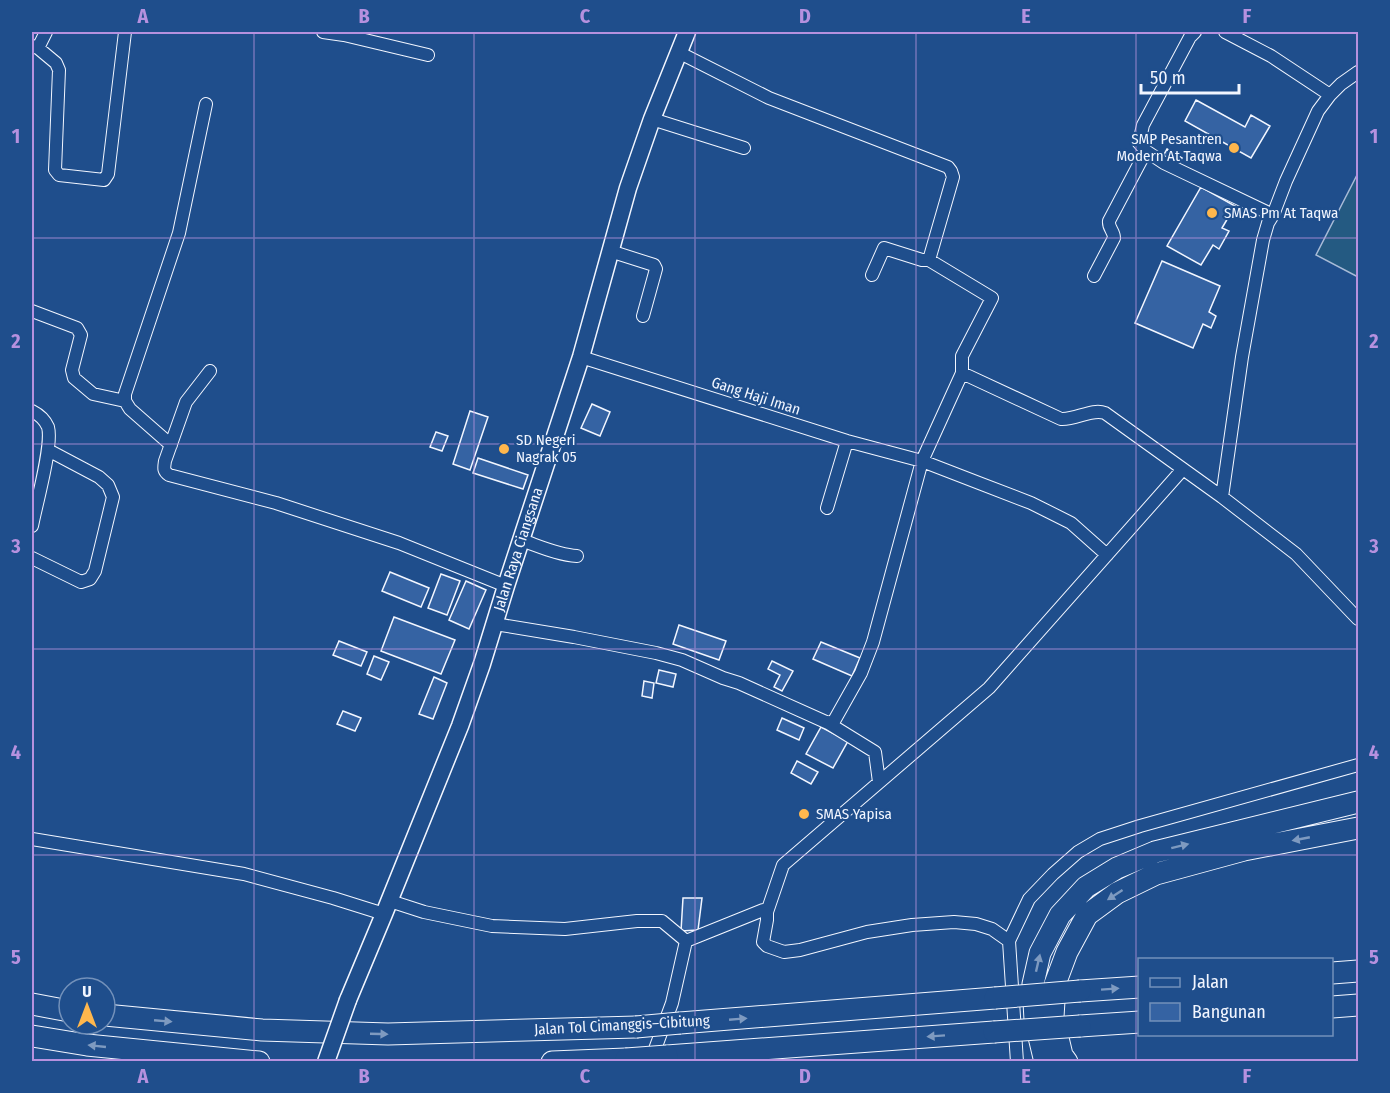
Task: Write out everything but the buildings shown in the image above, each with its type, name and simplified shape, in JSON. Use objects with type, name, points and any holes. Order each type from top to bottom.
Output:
[{"type":"highway","points":[[1046,1062],[1035,1020],[1033,984],[1040,953],[1060,915],[1086,886],[1117,868],[1155,852],[1359,802]]},
{"type":"highway","points":[[1067,1062],[1062,1054],[1053,1017],[1055,984],[1067,952],[1087,915],[1117,892],[1156,874],[1244,850],[1359,828]]},
{"type":"highway","points":[[1333,973],[1359,971]]},
{"type":"highway","name":"Jalan Tol Cimanggis–Cibitung","points":[[117,1016],[262,1030],[388,1034],[636,1027],[1138,987]]},
{"type":"highway","points":[[32,1004],[57,1009]]},
{"type":"highway","points":[[1333,1007],[1359,1005]]},
{"type":"highway","points":[[1333,1017],[1359,1016]]},
{"type":"highway","points":[[552,1062],[658,1059],[1138,1022]]},
{"type":"highway","points":[[32,1036],[87,1045],[259,1062]]},
{"type":"main road","name":"Jalan Raya Ciangsana","points":[[326,1062],[348,1000],[460,726],[581,357],[628,188],[652,119],[687,32]]},
{"type":"street","points":[[46,32],[35,47],[56,63],[59,70],[55,170],[59,175],[104,180],[108,174],[125,32]]},
{"type":"street","points":[[323,32],[428,55]]},
{"type":"street","points":[[1225,32],[1271,56],[1330,95]]},
{"type":"street","points":[[1189,33],[1143,125],[1139,143],[1146,151],[1164,163],[1273,215]]},
{"type":"street","points":[[678,52],[769,98],[948,167],[953,177],[929,260]]},
{"type":"street","points":[[1222,496],[1242,357],[1268,223],[1318,111],[1341,84],[1359,72]]},
{"type":"street","points":[[171,445],[130,409],[125,401],[125,394],[184,216],[206,104]]},
{"type":"street","points":[[652,119],[744,148]]},
{"type":"street","points":[[1094,276],[1114,238],[1109,221],[1146,151]]},
{"type":"street","points":[[828,723],[834,721],[861,673],[869,652],[922,461],[962,373],[962,356],[992,298],[929,260],[922,260],[884,248],[872,275]]},
{"type":"street","points":[[610,251],[654,264],[656,269],[643,316]]},
{"type":"street","points":[[32,311],[77,328],[81,335],[72,370],[74,378],[93,394],[125,401]]},
{"type":"street","name":"Gang Haji Iman","points":[[581,357],[847,441],[922,461],[1031,503],[1071,523],[1107,555]]},
{"type":"street","points":[[210,371],[186,402],[164,468],[169,476],[276,502],[399,543],[506,586]]},
{"type":"street","points":[[962,373],[1061,419],[1066,420],[1102,411],[1222,496],[1296,554],[1359,619]]},
{"type":"street","points":[[32,411],[44,420],[48,429],[48,450],[36,485],[32,526]]},
{"type":"street","points":[[827,508],[847,441]]},
{"type":"street","points":[[32,558],[81,582],[90,579],[95,571],[112,497],[108,485],[99,477],[48,450]]},
{"type":"street","points":[[1009,941],[992,929],[976,924],[954,922],[912,925],[867,932],[801,950],[784,952],[767,946],[763,942],[767,912],[783,865],[989,688],[1183,469]]},
{"type":"street","points":[[521,540],[577,556]]},
{"type":"street","points":[[495,624],[656,653],[682,660],[739,683],[828,723],[874,752],[879,782]]},
{"type":"street","points":[[1017,1062],[1009,941],[1029,899],[1078,852],[1100,839],[1140,826],[1359,765]]},
{"type":"street","points":[[32,839],[244,874],[333,898],[424,912],[492,926],[565,929],[637,921],[662,921],[686,941]]},
{"type":"street","points":[[686,941],[763,910],[767,912]]},
{"type":"street","points":[[658,1059],[686,941]]},
{"type":"shaded area","points":[[1358,173],[1358,277],[1316,255]]},
{"type":"place","name":"SMP Pesantren Modern At Taqwa","points":[[1234,148]]},
{"type":"place","name":"SMAS Pm At Taqwa","points":[[1212,213]]},
{"type":"place","name":"SD Negeri Nagrak 05","points":[[504,449]]},
{"type":"place","name":"SMAS Yapisa","points":[[804,814]]}]
